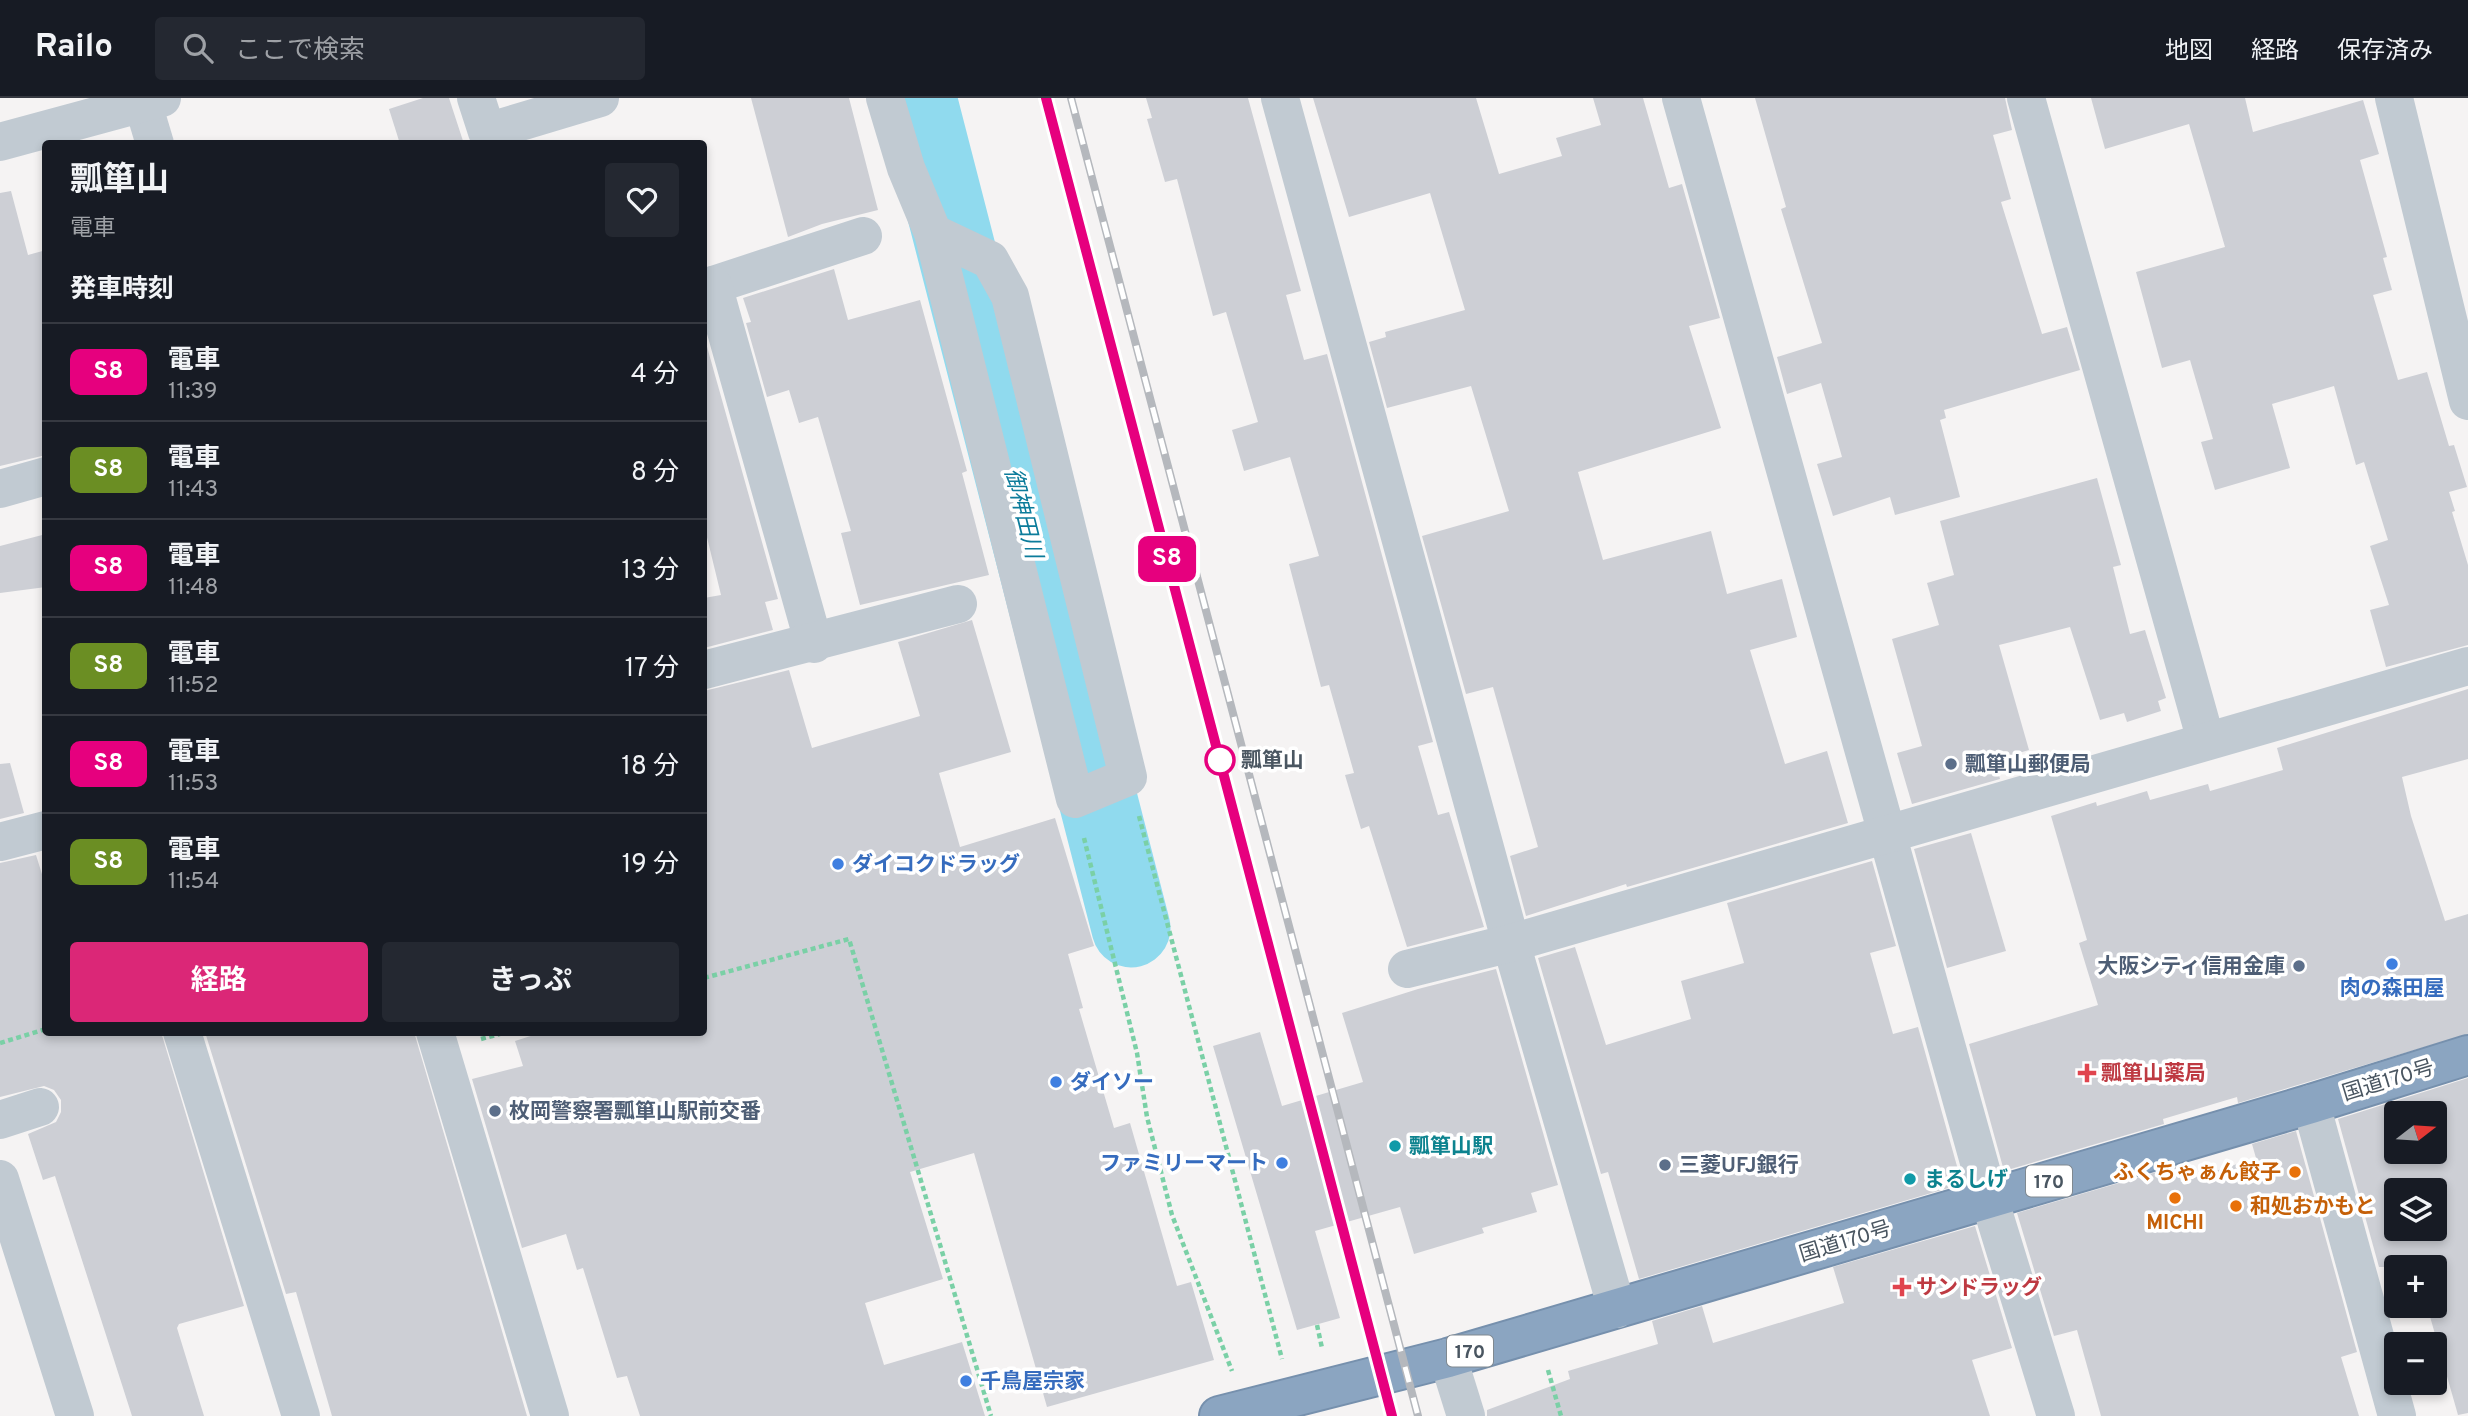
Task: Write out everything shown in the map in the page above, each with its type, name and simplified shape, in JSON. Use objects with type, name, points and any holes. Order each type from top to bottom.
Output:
[{"type":"highway","name":"国道170号","points":[[1219,1416],[1285,1393],[1448,1358],[2311,1104],[2468,1055]]},
{"type":"street","points":[[482,115],[600,98]]},
{"type":"street","points":[[885,98],[906,167],[940,236],[1077,799],[1126,777],[1010,296],[990,260],[940,236]]},
{"type":"street","points":[[1280,98],[1511,943],[1617,1309]]},
{"type":"street","points":[[1681,98],[1989,1198],[2056,1416]]},
{"type":"street","points":[[2026,98],[2206,741]]},
{"type":"street","points":[[2395,98],[2468,401]]},
{"type":"street","points":[[0,142],[152,101],[155,140]]},
{"type":"street","points":[[814,644],[708,287],[863,236]]},
{"type":"street","points":[[0,489],[42,477]]},
{"type":"street","points":[[707,669],[814,644],[958,604]]},
{"type":"street","points":[[1407,969],[1511,943],[2468,666]]},
{"type":"street","points":[[0,842],[42,831]]},
{"type":"street","points":[[183,1036],[301,1416]]},
{"type":"street","points":[[436,1036],[550,1416]]},
{"type":"street","points":[[2311,1104],[2398,1416]]},
{"type":"street","points":[[0,1120],[40,1107]]},
{"type":"street","points":[[0,1178],[75,1416]]},
{"type":"street","points":[[1448,1358],[1466,1416]]},
{"type":"path","points":[[1126,777],[1285,1393]]},
{"type":"path","points":[[1077,799],[1137,1053],[1147,1117],[1172,1215],[1233,1375]]},
{"type":"path","points":[[707,977],[849,939],[990,1416]]},
{"type":"path","points":[[0,1042],[42,1030]]},
{"type":"path","points":[[1317,1325],[1324,1354]]},
{"type":"building","points":[[423,98],[449,98],[463,140],[399,140],[389,109]]},
{"type":"building","points":[[751,98],[849,98],[878,210],[822,224],[788,237]]},
{"type":"building","points":[[1146,98],[1248,98],[1301,291],[1286,295],[1304,360],[1327,354],[1433,742],[1418,746],[1438,815],[1449,812],[1484,927],[1407,947],[1369,826],[1361,829],[1345,775],[1354,773],[1329,685],[1321,687],[1289,564],[1319,556],[1290,457],[1244,471],[1232,430],[1258,422],[1226,312],[1213,316],[1177,179],[1165,182],[1147,119],[1152,118]]},
{"type":"building","points":[[1313,98],[1476,98],[1499,174],[1562,156],[1556,138],[1601,125],[1593,98],[1643,98],[1669,188],[1682,184],[1720,318],[1689,326],[1721,428],[1578,472],[1603,560],[1711,531],[1727,594],[1782,579],[1797,637],[1750,650],[1785,764],[1827,751],[1848,823],[1627,887],[1626,884],[1526,916],[1510,856],[1538,847],[1493,687],[1466,694],[1422,536],[1509,511],[1471,386],[1387,408],[1369,342],[1386,337],[1385,332],[1465,310],[1430,193],[1349,217]]},
{"type":"building","points":[[1755,98],[2005,98],[2012,130],[1993,135],[2011,199],[2001,202],[2042,334],[2067,327],[2080,370],[1944,410],[1946,418],[1940,420],[1960,497],[1895,515],[1890,497],[1833,516],[1817,464],[1842,457],[1821,383],[1787,394],[1777,357],[1822,343],[1781,209],[1786,207]]},
{"type":"building","points":[[2091,98],[2245,98],[2253,132],[2363,100],[2379,154],[2360,160],[2387,257],[2383,258],[2392,290],[2373,295],[2398,380],[2427,372],[2449,446],[2454,445],[2467,487],[2449,492],[2455,511],[2452,512],[2468,565],[2468,645],[2386,667],[2370,610],[2389,605],[2370,546],[2388,540],[2364,462],[2356,465],[2334,386],[2272,404],[2290,468],[2215,490],[2201,442],[2213,439],[2190,360],[2162,368],[2136,272],[2225,247],[2189,124],[2105,149]]},
{"type":"building","points":[[11,191],[28,255],[42,251],[42,456],[0,466],[0,193]]},
{"type":"building","points":[[834,269],[848,320],[920,300],[967,471],[962,473],[989,575],[860,605],[841,533],[851,531],[818,417],[799,423],[789,390],[767,397],[746,323],[751,322],[743,298]]},
{"type":"building","points":[[707,347],[778,599],[765,602],[773,630],[707,647],[707,597],[721,595],[707,537]]},
{"type":"building","points":[[2097,478],[2121,565],[2113,567],[2130,634],[2145,630],[2166,698],[2158,701],[2161,711],[2127,722],[2124,713],[2100,720],[2070,627],[1999,645],[2029,750],[1995,760],[2000,779],[1912,804],[1897,753],[1922,746],[1892,639],[1939,625],[1927,583],[1954,575],[1940,521]]},
{"type":"building","points":[[42,535],[42,588],[0,593],[0,546]]},
{"type":"building","points":[[972,620],[1011,752],[939,773],[960,847],[1055,818],[1094,946],[1068,954],[1083,1008],[1079,1009],[1114,1128],[1130,1123],[1177,1286],[1191,1282],[1214,1360],[1047,1407],[974,1153],[910,1172],[943,1279],[865,1303],[884,1365],[962,1342],[985,1416],[640,1416],[627,1376],[617,1378],[583,1268],[577,1270],[566,1234],[522,1248],[472,1079],[523,1066],[515,1041],[531,1036],[707,1036],[707,690],[789,670],[812,748],[920,716],[898,642]]},
{"type":"building","points":[[2468,689],[2468,759],[2402,777],[2411,816],[2445,921],[2468,914],[2468,1034],[2238,1103],[2237,1097],[2163,1119],[2164,1124],[2004,1171],[1969,1044],[2098,1005],[2079,943],[2087,940],[2051,816],[2096,802],[2097,806],[2147,791],[2150,800],[2208,784],[2210,791],[2283,770],[2277,748]]},
{"type":"building","points":[[10,763],[24,813],[0,819],[0,764]]},
{"type":"building","points":[[1971,833],[2006,951],[1947,968],[1914,849]]},
{"type":"building","points":[[36,855],[42,874],[42,1036],[162,1036],[244,1306],[179,1324],[177,1328],[204,1416],[132,1416],[55,1176],[43,1180],[28,1134],[56,1122],[61,1112],[61,1100],[54,1090],[44,1086],[0,1097],[0,863]]},
{"type":"building","points":[[1872,861],[1896,946],[1870,953],[1893,1034],[1918,1027],[1962,1184],[1639,1279],[1608,1172],[1601,1174],[1538,958],[1575,947],[1606,1045],[1691,1019],[1681,981],[1744,963],[1727,903]]},
{"type":"building","name":"瓢箪山駅","points":[[1496,969],[1558,1185],[1531,1193],[1537,1212],[1482,1228],[1484,1233],[1414,1254],[1400,1207],[1315,1231],[1340,1318],[1297,1330],[1213,1046],[1260,1032],[1282,1106],[1363,1082],[1342,1013],[1418,989]]},
{"type":"building","points":[[206,1036],[415,1036],[527,1416],[332,1416],[296,1292],[286,1294]]},
{"type":"building","points":[[2468,1078],[2468,1413],[2458,1415],[2447,1376],[2447,1332],[2434,1332],[2430,1318],[2447,1318],[2447,1255],[2384,1255],[2384,1267],[2379,1267],[2338,1119],[2384,1104],[2384,1164],[2447,1164],[2447,1101],[2395,1101]]},
{"type":"building","points":[[2296,1131],[2357,1352],[2341,1357],[2359,1416],[2101,1416],[2077,1330],[2054,1336],[2017,1213],[2177,1166],[2181,1182],[2256,1158],[2252,1144]]},
{"type":"building","points":[[1975,1226],[2012,1348],[1972,1360],[1990,1416],[1487,1416],[1487,1410],[1570,1379],[1568,1371],[1658,1344],[1652,1321],[1702,1306],[1713,1343],[1844,1303],[1833,1267]]},
{"type":"waterway","name":"御神田川","points":[[917,98],[1131,928]]},
{"type":"railway","points":[[1046,98],[1392,1416]]},
{"type":"railway","points":[[1071,98],[1418,1416]]},
{"type":"train","name":"S8","points":[[1046,98],[1392,1416]]},
{"type":"place","name":"瓢箪山","points":[[1220,760]]},
{"type":"place","name":"瓢箪山郵便局","points":[[1951,764]]},
{"type":"place","name":"ダイコクドラッグ","points":[[838,864]]},
{"type":"place","name":"肉の森田屋","points":[[2392,964]]},
{"type":"place","name":"大阪シティ信用金庫","points":[[2299,966]]},
{"type":"place","name":"瓢箪山薬局","points":[[2087,1073]]},
{"type":"place","name":"ダイソー","points":[[1056,1082]]},
{"type":"place","name":"枚岡警察署瓢箪山駅前交番","points":[[495,1111]]},
{"type":"place","name":"瓢箪山駅","points":[[1395,1146]]},
{"type":"place","name":"ファミリーマート","points":[[1282,1163]]},
{"type":"place","name":"三菱UFJ銀行","points":[[1665,1165]]},
{"type":"place","name":"ふくちゃぁん餃子","points":[[2295,1172]]},
{"type":"place","name":"まるしげ","points":[[1910,1179]]},
{"type":"place","name":"MICHI","points":[[2175,1198]]},
{"type":"place","name":"和処おかもと","points":[[2236,1206]]},
{"type":"place","name":"サンドラッグ","points":[[1902,1287]]},
{"type":"place","name":"千鳥屋宗家","points":[[966,1381]]}]
